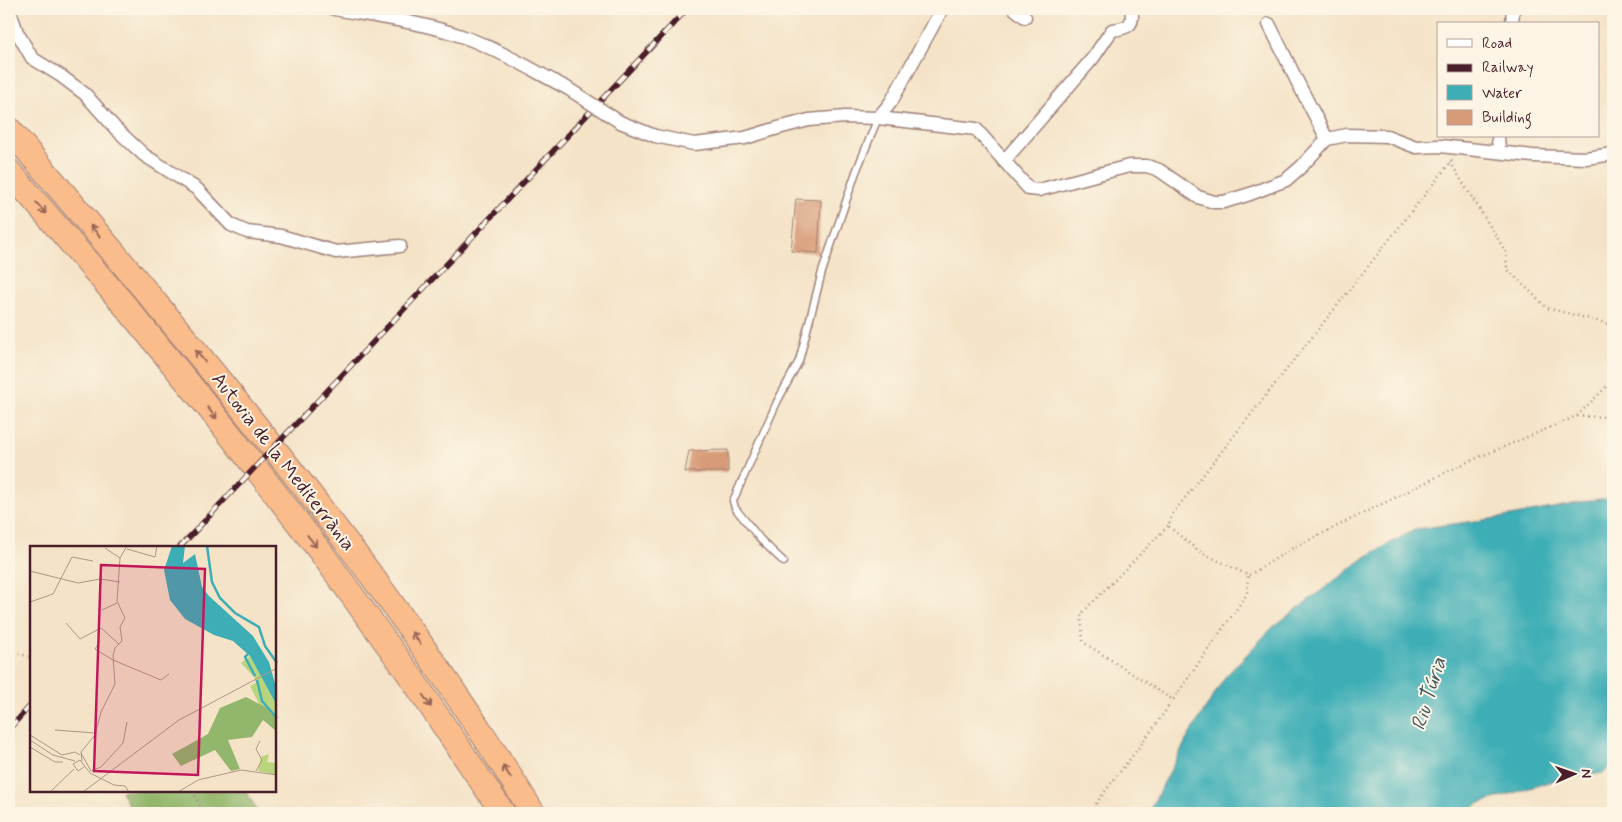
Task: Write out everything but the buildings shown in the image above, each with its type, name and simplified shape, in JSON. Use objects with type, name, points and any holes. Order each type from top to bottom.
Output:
[{"type":"highway","name":"Autovia de la Mediterrània","points":[[9,129],[233,396],[335,529],[431,658],[533,813]]},
{"type":"highway","name":"Autovia de la Mediterrània","points":[[9,171],[126,307],[217,418],[320,550],[409,674],[503,813]]},
{"type":"street","points":[[9,9],[17,32],[32,58],[85,94],[116,129],[144,155],[197,188],[231,224],[247,232],[281,236],[336,252],[400,246]]},
{"type":"street","points":[[334,9],[435,29],[464,37],[567,88],[620,122],[655,136],[694,144],[745,138],[809,120],[845,117],[878,118],[976,129],[1029,188],[1039,190],[1139,165],[1159,170],[1198,197],[1214,202],[1224,202],[1286,180],[1327,139],[1347,135],[1387,136],[1416,147],[1440,146],[1533,156],[1586,158],[1613,154]]},
{"type":"street","points":[[878,118],[891,102],[942,9]]},
{"type":"street","points":[[1015,9],[1025,17]]},
{"type":"street","points":[[1512,22],[1513,9]]},
{"type":"street","points":[[1004,161],[1093,58],[1112,30],[1124,29],[1129,25],[1132,14]]},
{"type":"street","points":[[1269,24],[1296,81],[1327,139]]},
{"type":"street","points":[[1498,138],[1499,152]]},
{"type":"lane","points":[[784,562],[761,540],[735,508],[733,501],[776,402],[800,361],[822,272],[856,172],[878,118]]},
{"type":"path","points":[[1173,700],[1083,642],[1081,614],[1168,526],[1173,513],[1461,148]]},
{"type":"path","points":[[1450,162],[1506,252],[1507,269],[1547,308],[1613,325]]},
{"type":"path","points":[[1248,575],[1294,548],[1463,464],[1577,416],[1613,380]]},
{"type":"path","points":[[1577,416],[1613,417]]},
{"type":"path","points":[[1168,526],[1200,552],[1248,575]]},
{"type":"path","points":[[1092,813],[1097,802],[1173,700],[1247,594],[1248,575]]},
{"type":"path","points":[[9,651],[30,657]]},
{"type":"path","points":[[193,792],[203,813]]},
{"type":"green space","points":[[122,792],[247,792],[258,813],[133,813]]},
{"type":"water","name":"Riu Túria","points":[[1600,499],[1613,499],[1613,764],[1604,773],[1556,780],[1477,804],[1469,813],[1148,813],[1188,737],[1225,677],[1273,627],[1367,556],[1416,529],[1505,517]]},
{"type":"railway","points":[[181,546],[687,9]]},
{"type":"railway","points":[[9,729],[30,706]]}]
